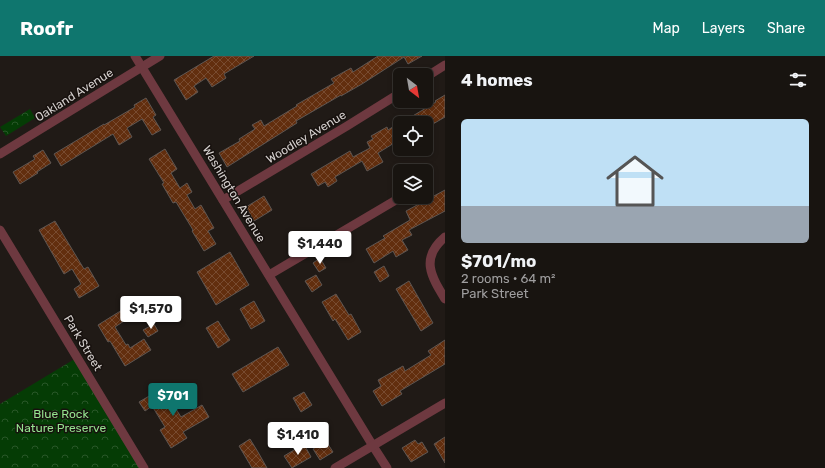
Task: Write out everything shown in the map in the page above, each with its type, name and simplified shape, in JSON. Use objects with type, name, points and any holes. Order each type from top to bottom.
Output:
[{"type":"street","name":"Washington Avenue","points":[[135,56],[373,446],[388,468]]},
{"type":"street","name":"Oakland Avenue","points":[[0,154],[160,56]]},
{"type":"street","points":[[433,73],[445,65]]},
{"type":"street","name":"Woodley Avenue","points":[[223,200],[393,97]]},
{"type":"street","points":[[269,276],[393,202]]},
{"type":"street","name":"Park Street","points":[[0,230],[144,468]]},
{"type":"street","points":[[445,237],[434,249],[430,262],[430,269],[432,276],[445,299]]},
{"type":"street","points":[[335,468],[445,403]]},
{"type":"green space","points":[[30,109],[35,118],[6,136],[0,127]]},
{"type":"green space","name":"Blue Rock Nature Preserve","points":[[78,357],[144,468],[0,468],[0,404]]},
{"type":"building","points":[[214,56],[254,56],[224,74],[226,78],[212,87],[206,78],[194,86],[198,92],[186,100],[174,80]]},
{"type":"building","points":[[378,56],[422,56],[408,64],[404,57],[362,84],[296,121],[297,123],[227,167],[219,153],[240,141],[239,139],[255,129],[252,125],[261,120],[264,126],[334,83],[331,79],[351,68],[353,72]]},
{"type":"building","points":[[445,95],[445,117],[433,124],[433,116],[413,116],[426,108],[433,108],[433,104],[436,102],[435,101]]},
{"type":"building","points":[[146,98],[156,115],[153,117],[161,130],[152,135],[142,119],[127,128],[132,137],[119,145],[113,134],[61,166],[54,154],[135,107],[134,105]]},
{"type":"building","points":[[387,127],[388,130],[393,127],[393,144],[378,153],[383,162],[367,171],[362,161],[335,177],[337,181],[328,187],[325,182],[318,186],[311,174],[350,151],[353,157],[370,148],[367,142],[373,139],[371,136]]},
{"type":"building","points":[[165,149],[177,169],[171,173],[180,188],[187,183],[192,192],[187,195],[195,209],[201,205],[214,228],[208,231],[216,244],[204,251],[176,202],[173,203],[162,184],[164,183],[149,159]]},
{"type":"building","points":[[43,150],[51,163],[20,184],[13,172],[35,159],[33,156]]},
{"type":"building","points":[[445,190],[445,211],[409,230],[412,235],[402,240],[408,250],[396,257],[393,251],[374,263],[366,249],[385,238],[383,236],[410,220],[406,211],[419,204],[433,204],[433,196]]},
{"type":"building","points":[[264,196],[272,210],[254,221],[246,207]]},
{"type":"building","points":[[55,221],[84,269],[88,267],[99,286],[79,298],[74,289],[81,284],[72,269],[64,274],[39,230]]},
{"type":"building","points":[[230,252],[249,285],[216,305],[197,272]]},
{"type":"building","points":[[320,258],[326,268],[319,272],[313,263]]},
{"type":"building","points":[[384,266],[389,276],[380,282],[374,272]]},
{"type":"building","points":[[316,275],[322,285],[312,292],[305,281]]},
{"type":"building","points":[[409,281],[433,323],[421,331],[396,289]]},
{"type":"building","points":[[336,294],[349,315],[351,314],[361,332],[348,340],[335,319],[333,321],[322,302]]},
{"type":"building","points":[[254,301],[265,321],[251,329],[240,309]]},
{"type":"building","points":[[122,310],[127,319],[115,327],[126,345],[128,344],[130,348],[144,339],[151,350],[125,366],[110,341],[108,342],[98,325]]},
{"type":"building","points":[[218,321],[230,340],[218,348],[206,328]]},
{"type":"building","points":[[154,324],[158,331],[148,337],[143,330]]},
{"type":"building","points":[[445,340],[445,364],[400,391],[402,394],[382,406],[373,391],[381,386],[378,380],[403,366],[405,371],[431,355],[428,351]]},
{"type":"building","points":[[278,347],[289,365],[243,392],[232,374]]},
{"type":"building","points":[[163,388],[181,417],[202,405],[209,417],[183,432],[187,438],[171,448],[160,430],[165,427],[152,406],[145,411],[139,402]]},
{"type":"building","points":[[304,392],[312,405],[301,412],[293,398]]},
{"type":"building","points":[[445,437],[445,463],[434,444]]},
{"type":"building","points":[[250,439],[267,468],[252,468],[239,446]]},
{"type":"building","points":[[415,440],[418,444],[422,442],[428,452],[411,462],[402,448]]},
{"type":"building","points":[[326,441],[333,452],[320,460],[313,449]]},
{"type":"building","points":[[304,444],[311,457],[292,468],[284,456]]}]
